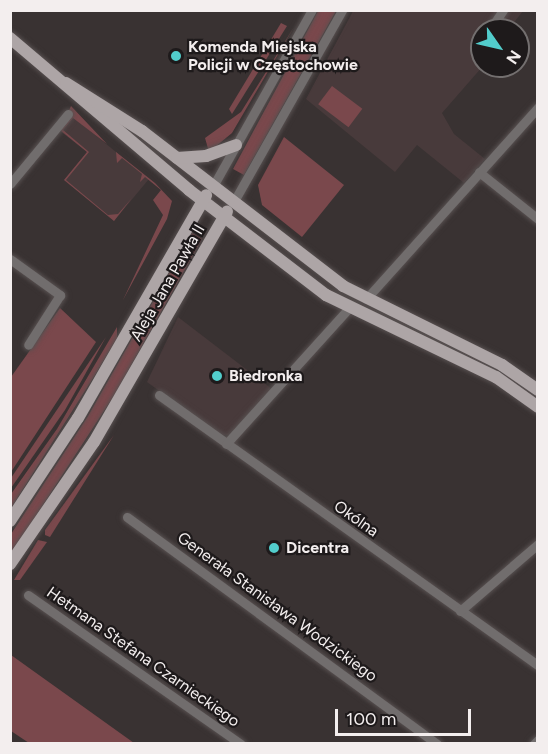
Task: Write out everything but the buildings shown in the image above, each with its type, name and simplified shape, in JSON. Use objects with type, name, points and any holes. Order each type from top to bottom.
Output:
[{"type":"main road","points":[[10,38],[66,83],[94,96],[177,158],[212,188],[366,299],[502,365],[537,390]]},
{"type":"main road","points":[[66,83],[76,97],[224,218],[348,309],[496,377],[537,406]]},
{"type":"main road","points":[[177,158],[206,156],[236,145]]},
{"type":"main road","name":"Aleja Jana Pawła II","points":[[10,521],[78,418],[212,188]]},
{"type":"main road","name":"Aleja Jana Pawła II","points":[[10,564],[98,434],[233,203]]},
{"type":"street","name":"Aleja Jana Pawła II","points":[[212,188],[312,10]]},
{"type":"street","name":"Aleja Jana Pawła II","points":[[233,203],[342,10]]},
{"type":"street","points":[[366,299],[537,107]]},
{"type":"street","points":[[10,184],[68,114]]},
{"type":"street","points":[[479,172],[537,219]]},
{"type":"street","points":[[10,259],[60,295],[28,345]]},
{"type":"street","points":[[226,444],[348,309]]},
{"type":"street","name":"Okólna","points":[[159,395],[537,665]]},
{"type":"street","name":"Generała Stanisława Wodzickiego","points":[[127,517],[438,744]]},
{"type":"street","points":[[460,611],[537,544]]},
{"type":"street","name":"Hetmana Stefana Czarnieckiego","points":[[28,595],[241,744]]},
{"type":"street","points":[[534,744],[537,740]]},
{"type":"shaded area","points":[[318,11],[336,11],[244,175],[233,169]]},
{"type":"shaded area","points":[[353,11],[523,11],[517,18],[470,18],[470,78],[473,78],[442,113],[454,134],[485,159],[464,183],[417,145],[395,172],[306,99]]},
{"type":"shaded area","points":[[281,23],[287,26],[232,114],[229,109]]},
{"type":"shaded area","points":[[294,27],[232,133],[209,152],[205,138],[241,112]]},
{"type":"shaded area","points":[[332,86],[362,109],[349,127],[318,104]]},
{"type":"shaded area","points":[[71,106],[107,144],[73,118],[63,130],[89,152],[66,180],[108,215],[118,214],[132,198],[114,221],[64,180],[87,152],[60,130]]},
{"type":"shaded area","points":[[72,116],[149,179],[114,221],[64,180],[87,152],[60,131]]},
{"type":"shaded area","points":[[284,137],[344,185],[302,237],[262,205],[258,185]]},
{"type":"shaded area","points":[[116,152],[155,183],[172,201],[167,219],[123,300],[163,215],[153,200],[161,190],[145,177],[140,182],[142,174],[122,158],[117,163]]},
{"type":"shaded area","points":[[192,233],[202,239],[115,394],[11,554],[11,534],[88,416]]},
{"type":"shaded area","points":[[60,308],[96,342],[11,472],[11,377]]},
{"type":"shaded area","points":[[178,317],[272,389],[230,435],[220,435],[147,382]]},
{"type":"shaded area","points":[[117,327],[117,338],[11,508],[11,494],[57,429]]},
{"type":"shaded area","points":[[106,337],[65,410],[11,488],[11,478]]},
{"type":"shaded area","points":[[114,435],[50,537],[45,535],[45,530]]},
{"type":"shaded area","points":[[38,540],[47,542],[20,580],[14,580]]},
{"type":"shaded area","points":[[11,655],[134,743],[29,743],[11,731]]},
{"type":"place","name":"Komenda Miejska Policji w Częstochowie","points":[[176,56]]},
{"type":"place","name":"Biedronka","points":[[217,376]]},
{"type":"place","name":"Dicentra","points":[[274,548]]}]
